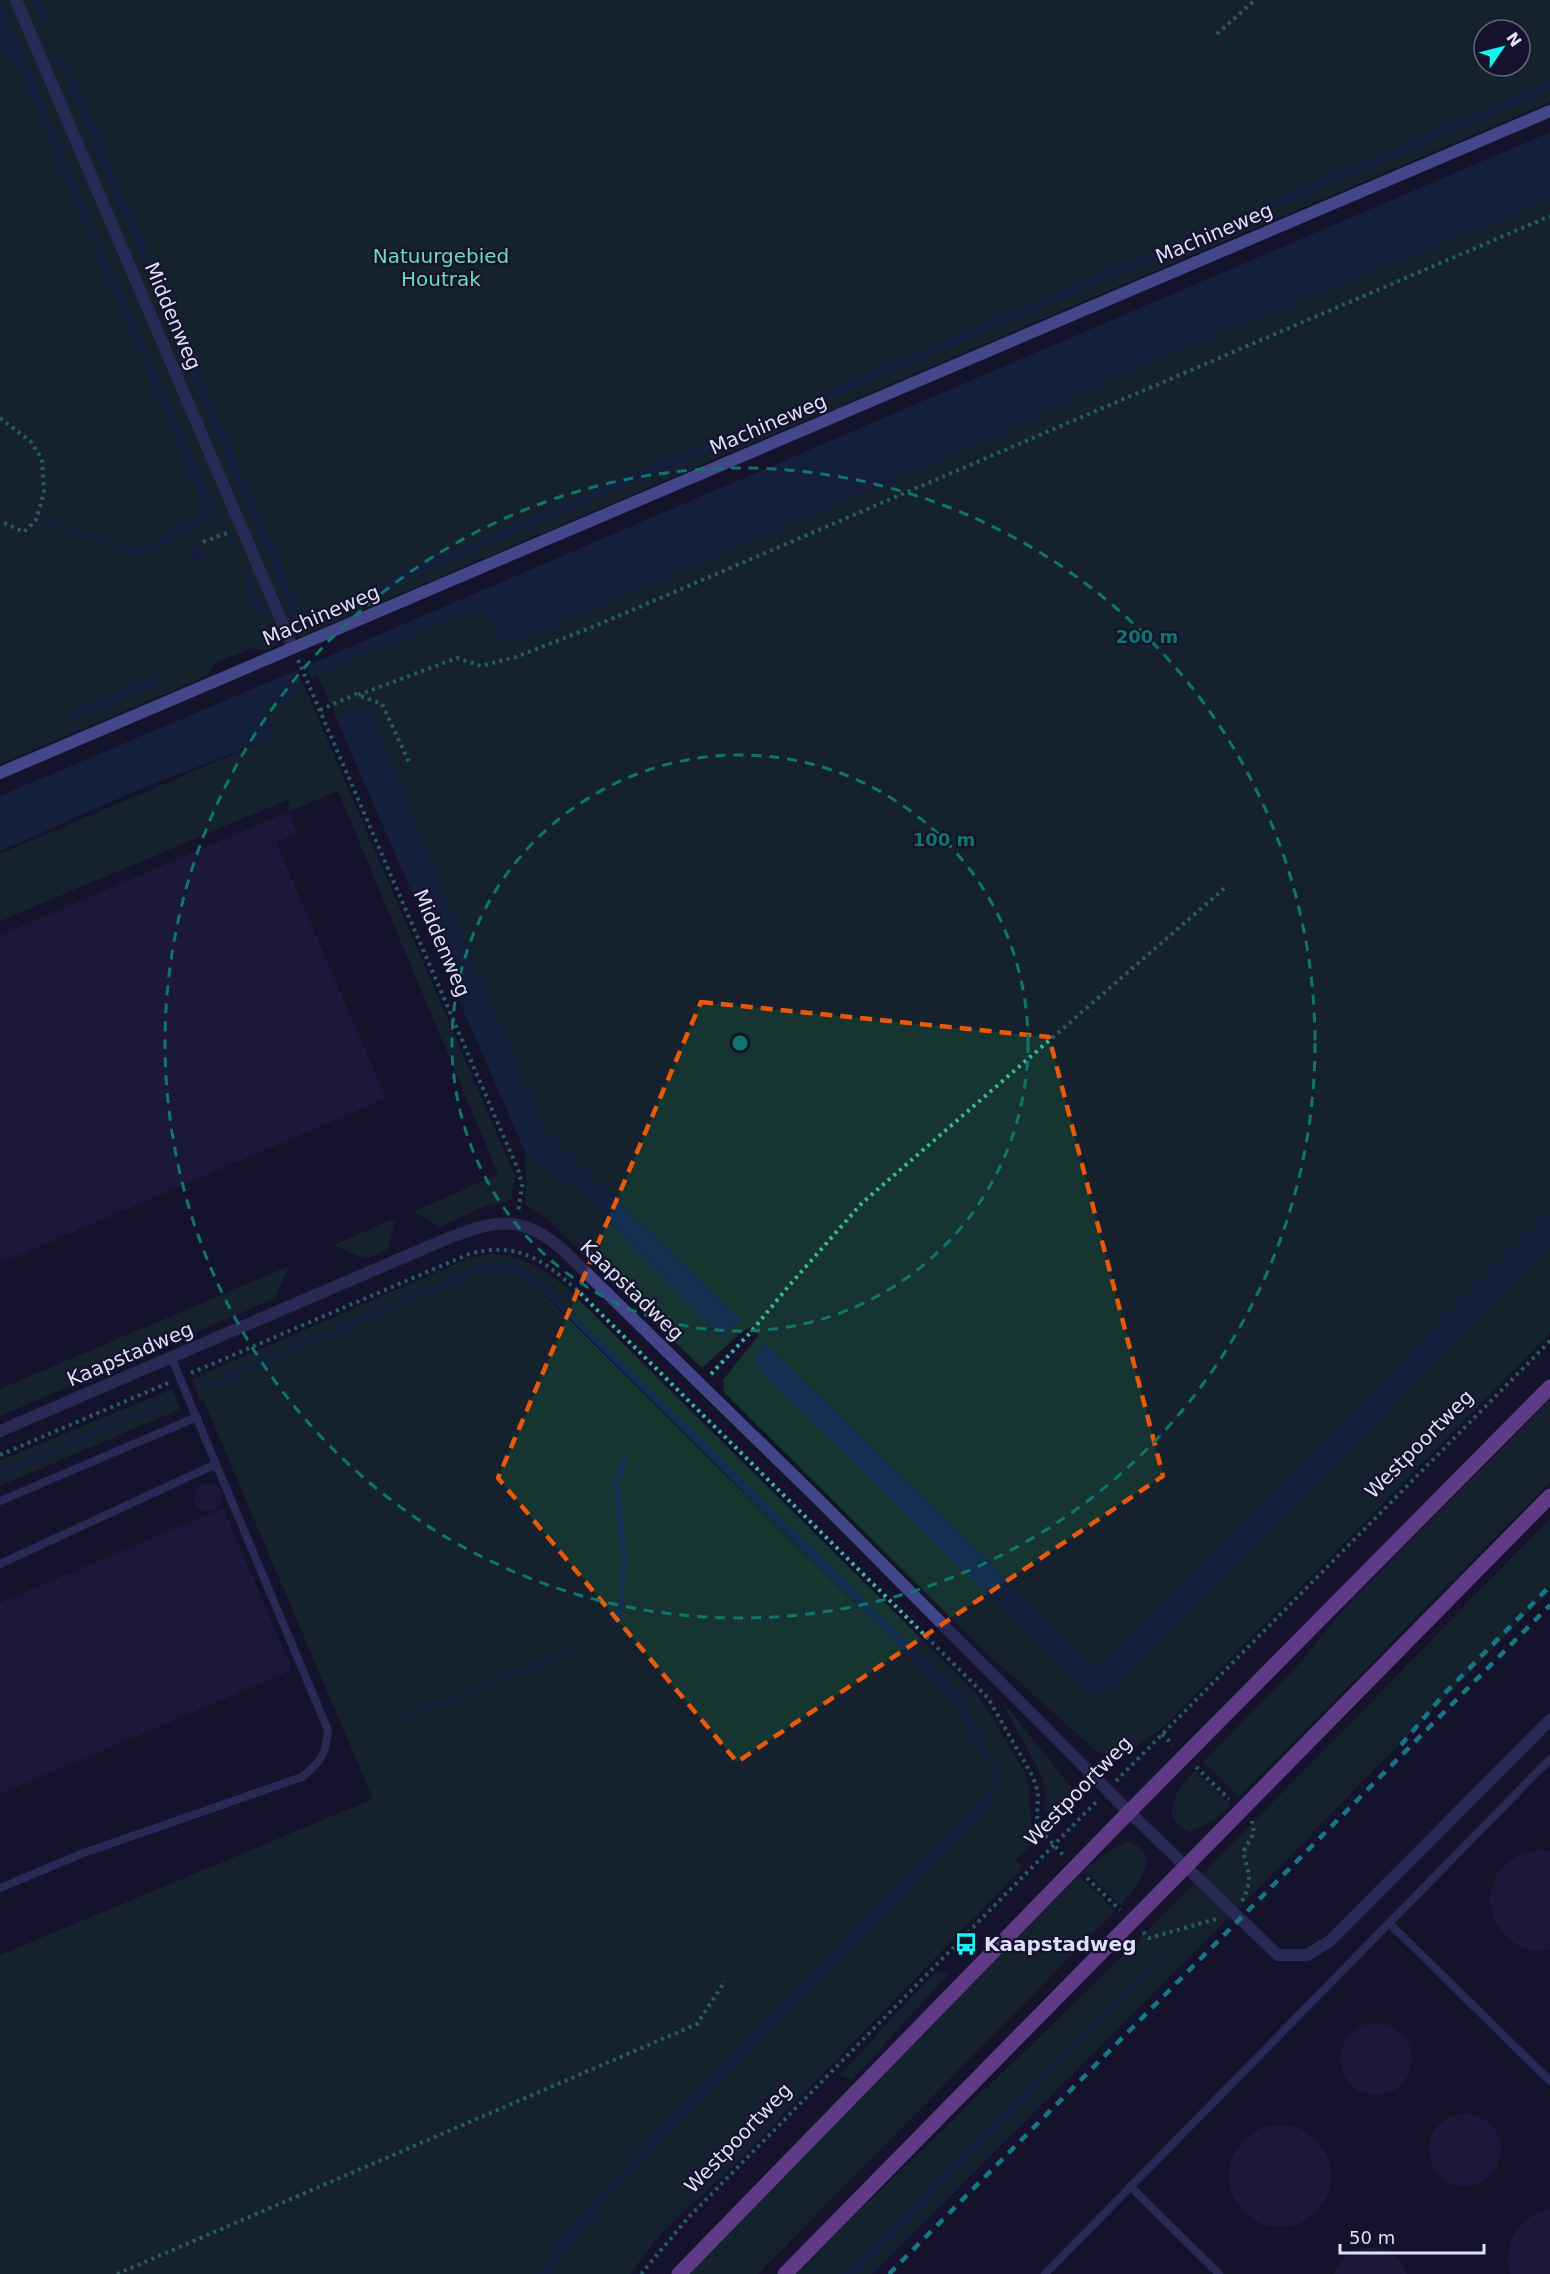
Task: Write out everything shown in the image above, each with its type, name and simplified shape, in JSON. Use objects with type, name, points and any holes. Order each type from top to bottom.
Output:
[{"type":"main road","points":[[679,2274],[1129,1812],[1550,1387]]},
{"type":"main road","points":[[785,2274],[1550,1496]]},
{"type":"street","name":"Middenweg","points":[[16,0],[295,652]]},
{"type":"street","name":"Machineweg","points":[[0,773],[295,652],[1550,111]]},
{"type":"street","name":"Kaapstadweg","points":[[0,1431],[478,1227],[495,1223],[516,1224],[540,1233],[563,1250],[824,1506],[1184,1867],[1278,1955],[1307,1955],[1330,1941],[1550,1720]]},
{"type":"lane","points":[[0,1888],[81,1854],[302,1777],[317,1765],[326,1749],[328,1730],[171,1357]]},
{"type":"lane","points":[[0,1501],[197,1417]]},
{"type":"lane","points":[[0,1564],[216,1464]]},
{"type":"lane","points":[[1045,2274],[1550,1759]]},
{"type":"lane","points":[[1390,1924],[1550,2081]]},
{"type":"lane","points":[[1130,2186],[1219,2274]]},
{"type":"path","points":[[1217,34],[1255,0]]},
{"type":"path","points":[[320,710],[457,658],[481,666],[516,657],[595,626],[1550,216]]},
{"type":"path","points":[[0,418],[30,441],[42,459],[44,493],[36,520],[24,532],[0,521]]},
{"type":"path","points":[[203,542],[222,536]]},
{"type":"path","name":"Middenweg","points":[[295,652],[519,1172],[522,1186],[511,1250]]},
{"type":"path","points":[[358,695],[382,704],[410,764]]},
{"type":"path","points":[[700,1385],[752,1332],[787,1288],[862,1203],[1226,887]]},
{"type":"path","name":"Kaapstadweg","points":[[0,1455],[469,1254],[489,1249],[511,1250],[532,1257],[554,1270],[577,1290],[988,1698],[1033,1777],[1038,1792],[1037,1824],[1054,1846]]},
{"type":"path","name":"Westpoortweg","points":[[641,2274],[687,2219],[1550,1341]]},
{"type":"path","points":[[117,2274],[697,2024],[725,1981]]},
{"type":"highlighted area","points":[[701,1002],[1049,1037],[1163,1476],[737,1762],[498,1478]]},
{"type":"green space","points":[[0,0],[10,0],[280,636],[277,645],[264,651],[253,648],[215,663],[207,676],[0,764]]},
{"type":"green space","name":"Natuurgebied Houtrak","points":[[22,0],[1550,0],[1550,102],[302,636],[297,636],[291,630]]},
{"type":"green space","points":[[1550,200],[1550,1209],[1098,1668],[774,1351],[763,1345],[757,1353],[1100,1695],[1550,1245],[1550,1333],[1164,1726],[1126,1754],[1109,1752],[1108,1756],[1095,1750],[978,1645],[724,1392],[723,1380],[758,1336],[750,1327],[702,1368],[544,1216],[526,1205],[526,1154],[580,1193],[722,1337],[741,1319],[545,1131],[371,712],[344,713],[339,725],[318,675],[469,611],[481,614],[508,644],[529,636],[1011,429],[1149,362]]},
{"type":"green space","points":[[302,681],[515,1176],[511,1200],[485,1206],[440,1227],[413,1212],[498,1174],[338,791],[288,812],[289,799],[0,921],[0,854],[274,737],[265,709],[292,697]]},
{"type":"green space","points":[[396,1218],[388,1249],[365,1259],[334,1245]]},
{"type":"green space","points":[[490,1254],[512,1257],[541,1269],[568,1289],[964,1681],[984,1704],[1024,1771],[1029,1786],[1031,1824],[1040,1838],[1016,1860],[1023,1867],[747,2152],[656,2240],[631,2274],[552,2274],[596,2213],[645,2157],[812,1990],[989,1806],[999,1786],[993,1773],[994,1785],[980,1801],[625,2165],[568,2230],[539,2274],[0,2274],[0,1955],[373,1799],[203,1399],[200,1400],[192,1379],[467,1259]],"holes":[[[531,1282],[542,1283],[958,1691],[992,1769],[955,1702]]]},
{"type":"green space","points":[[289,1266],[275,1298],[0,1416],[0,1389]]},
{"type":"green space","points":[[172,1389],[180,1409],[0,1486],[0,1461]]},
{"type":"green space","points":[[1550,1399],[1550,1482],[1239,1797],[1203,1762],[1294,1670],[1350,1602]]},
{"type":"green space","points":[[1550,1519],[1550,1591],[1250,1896],[872,2274],[796,2274],[826,2242],[1105,1974]]},
{"type":"green space","points":[[999,1697],[1075,1792],[1071,1794],[1075,1805],[1058,1822],[1044,1808],[1045,1790],[1042,1776]]},
{"type":"green space","points":[[1195,1770],[1231,1805],[1213,1821],[1190,1832],[1179,1826],[1172,1811],[1177,1794]]},
{"type":"green space","points":[[1126,1842],[1138,1846],[1145,1853],[1146,1861],[1140,1880],[1120,1905],[1084,1870],[1106,1853]]},
{"type":"green space","points":[[1079,1875],[1115,1911],[758,2274],[687,2274]]},
{"type":"green space","points":[[935,1972],[949,1973],[852,2080],[840,2075]]},
{"type":"water","points":[[0,0],[32,71],[40,97],[106,257],[240,560],[215,513],[148,554],[138,557],[38,523],[40,518],[142,549],[205,510],[21,74],[0,50]]},
{"type":"water","points":[[31,0],[39,0],[49,25],[44,28]]},
{"type":"water","points":[[63,54],[301,611],[306,614],[1550,81],[1550,90],[301,625],[295,620],[57,58]]},
{"type":"water","points":[[1550,132],[1550,200],[1149,362],[1011,429],[529,636],[508,644],[481,614],[469,611],[311,678],[306,666]]},
{"type":"water","points":[[297,670],[302,681],[292,697],[265,709],[274,737],[138,790],[0,851],[0,796]]},
{"type":"water","points":[[159,673],[156,685],[73,721],[66,712]]},
{"type":"water","points":[[366,707],[371,711],[422,839],[545,1131],[741,1319],[722,1337],[580,1193],[526,1154],[339,725],[344,713]]},
{"type":"water","points":[[1550,1209],[1550,1247],[1116,1686],[1100,1695],[1079,1685],[753,1364],[764,1344],[774,1351],[1098,1668]]},
{"type":"water","points":[[511,1260],[513,1264],[530,1272],[539,1280],[958,1691],[997,1771],[1000,1786],[989,1806],[960,1837],[752,2051],[645,2157],[596,2213],[552,2274],[539,2274],[568,2230],[625,2165],[994,1785],[993,1773],[955,1702],[550,1299],[525,1280],[508,1272],[478,1273],[206,1389],[203,1384],[482,1264],[510,1263]]},
{"type":"water","points":[[164,1400],[166,1405],[0,1477],[0,1470]]},
{"type":"water","points":[[1161,1956],[1158,1964],[1019,2109],[855,2274],[844,2274]]},
{"type":"building","points":[[200,546],[205,558],[195,562],[190,550]]},
{"type":"building","points":[[288,812],[297,833],[276,842],[386,1098],[0,1263],[0,935]]},
{"type":"building","points":[[208,1483],[218,1487],[222,1497],[218,1507],[208,1511],[198,1507],[194,1497],[198,1487]]},
{"type":"building","points":[[223,1508],[292,1670],[0,1794],[0,1603]]},
{"type":"building","points":[[1550,1851],[1550,1949],[1536,1951],[1519,1946],[1505,1936],[1493,1917],[1490,1900],[1497,1874],[1509,1861],[1523,1853]]},
{"type":"building","points":[[1376,2023],[1396,2029],[1406,2039],[1412,2059],[1406,2079],[1396,2089],[1376,2095],[1356,2089],[1346,2079],[1340,2059],[1346,2039],[1356,2029]]},
{"type":"building","points":[[1465,2114],[1479,2117],[1491,2124],[1498,2136],[1501,2150],[1498,2164],[1491,2176],[1479,2183],[1465,2186],[1451,2183],[1439,2176],[1432,2164],[1429,2150],[1432,2136],[1439,2124],[1451,2117]]},
{"type":"building","points":[[1280,2125],[1299,2129],[1316,2140],[1327,2157],[1331,2176],[1327,2195],[1316,2212],[1299,2223],[1280,2227],[1261,2223],[1244,2212],[1233,2195],[1229,2176],[1233,2157],[1244,2140],[1261,2129]]},
{"type":"building","points":[[1550,2209],[1550,2274],[1510,2274],[1508,2258],[1510,2243],[1518,2228],[1533,2215]]},
{"type":"building","points":[[1364,2248],[1377,2248],[1390,2252],[1401,2262],[1407,2274],[1334,2274],[1344,2258]]},
{"type":"waterway","points":[[246,575],[261,612]]},
{"type":"waterway","points":[[612,1626],[619,1618],[624,1560],[616,1482],[625,1459]]},
{"type":"waterway","points":[[396,1721],[574,1649]]},
{"type":"railway","points":[[1401,1745],[1445,1693],[1550,1586]]},
{"type":"railway","points":[[889,2274],[1550,1605]]},
{"type":"place","name":"Kaapstadweg","points":[[966,1944]]}]
